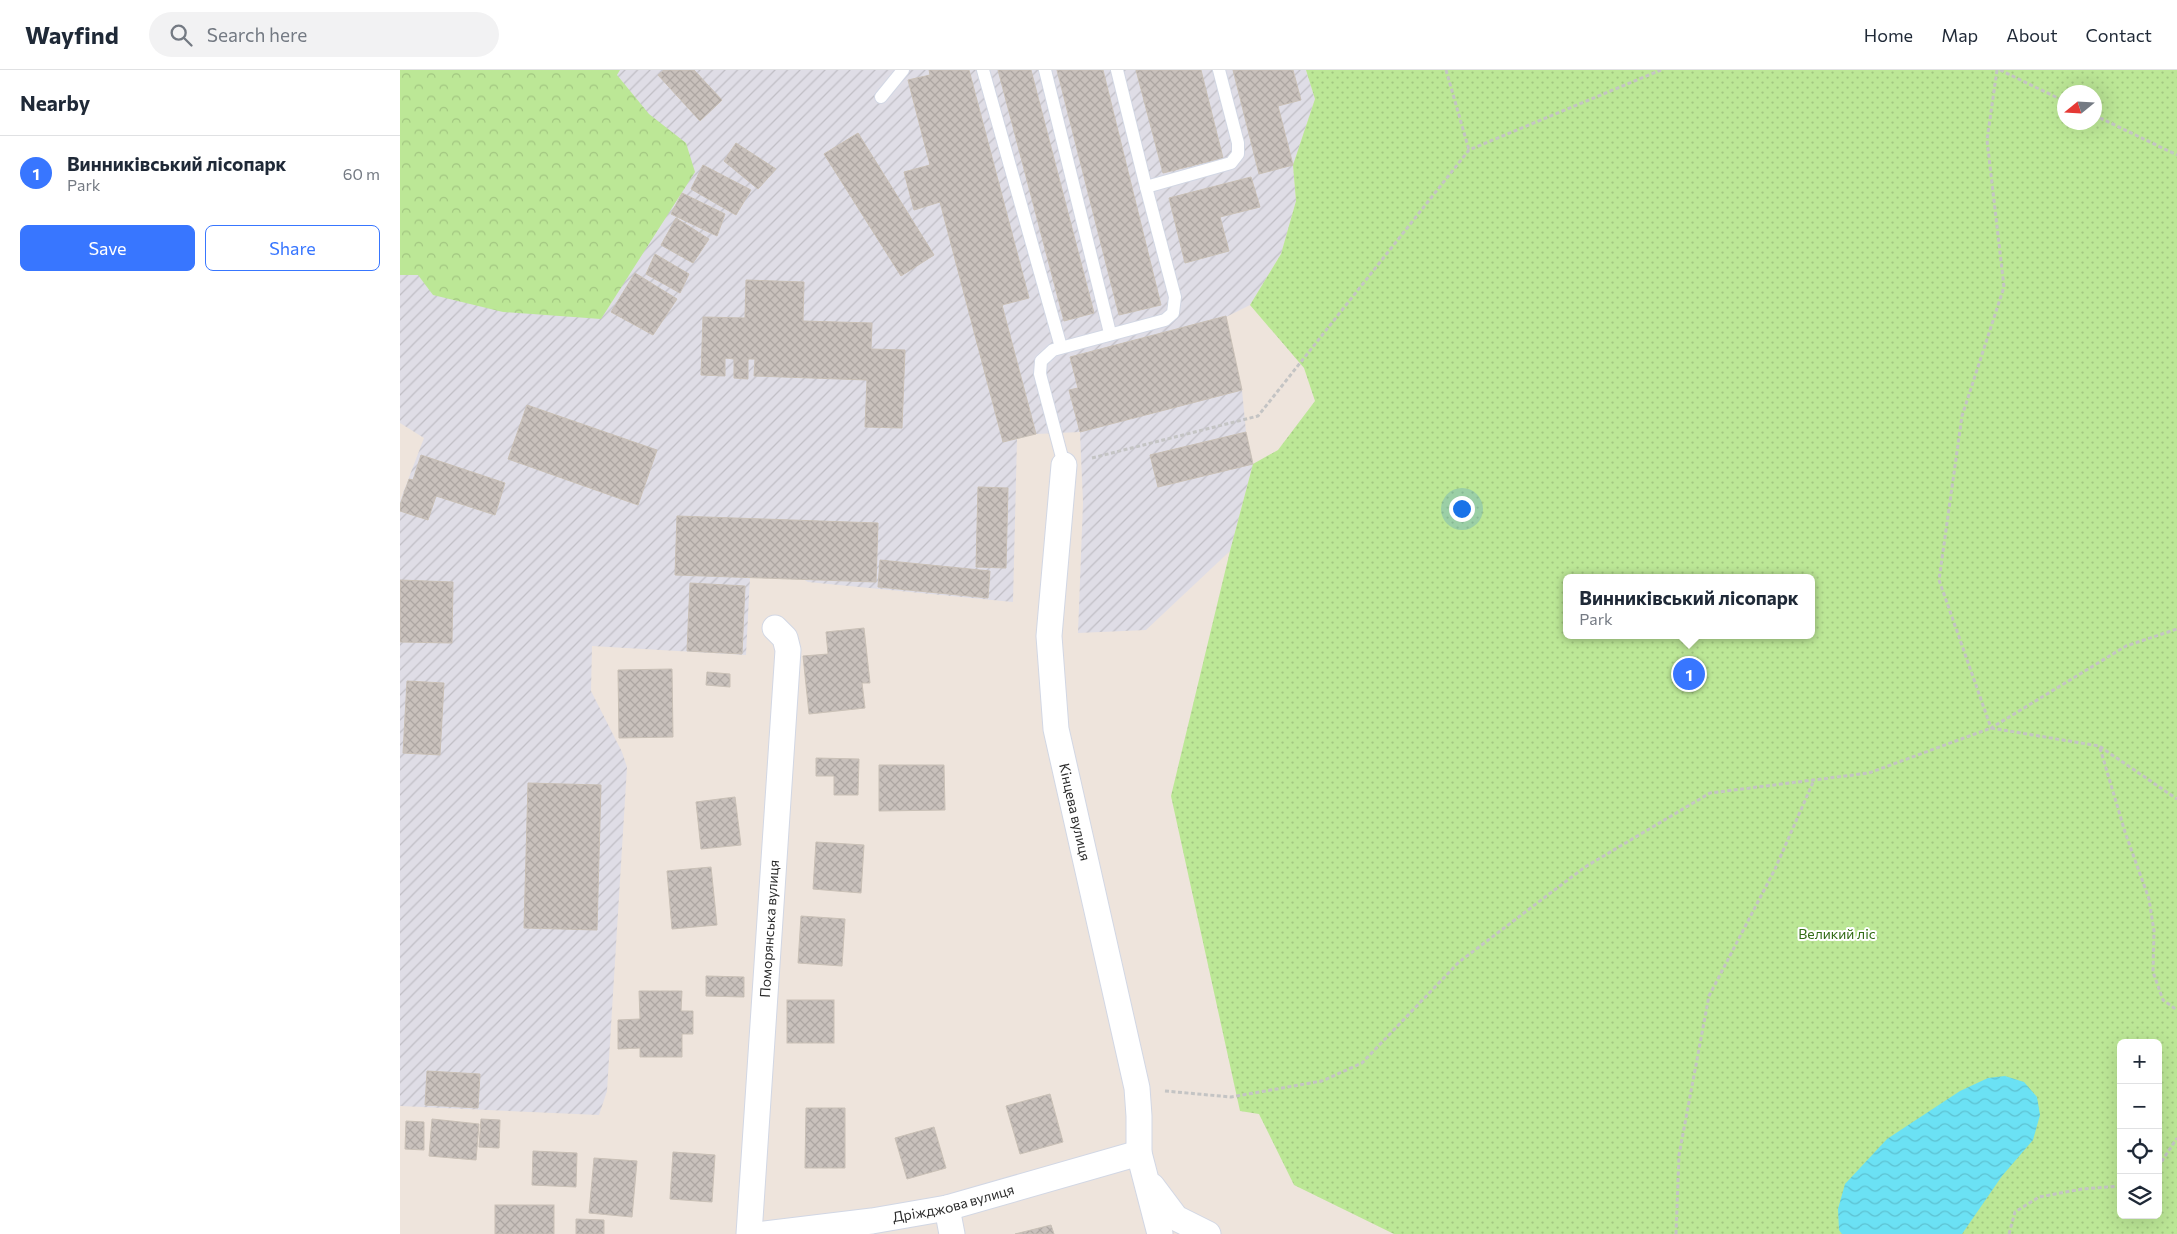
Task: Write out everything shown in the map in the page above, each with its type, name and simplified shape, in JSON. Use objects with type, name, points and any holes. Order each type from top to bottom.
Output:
[{"type":"street","name":"Кінцева вулиця","points":[[1064,466],[1049,636],[1056,729],[1137,1088],[1139,1153],[1160,1234]]},
{"type":"street","name":"Поморянська вулиця","points":[[749,1234],[788,650],[785,638],[776,628]]},
{"type":"street","name":"Кінцева вулиця","points":[[1139,1153],[1154,1191],[1176,1218],[1208,1234]]},
{"type":"street","name":"Дріжджова вулиця","points":[[765,1234],[872,1221],[947,1208],[1139,1153]]},
{"type":"street","points":[[947,1208],[952,1234]]},
{"type":"lane","points":[[881,97],[903,70]]},
{"type":"lane","points":[[983,70],[1061,347]]},
{"type":"lane","points":[[1045,70],[1110,334]]},
{"type":"lane","points":[[1064,466],[1040,374],[1042,361],[1053,350],[1061,347],[1165,320],[1173,313],[1175,297],[1117,70]]},
{"type":"lane","points":[[1146,187],[1231,163],[1238,154],[1238,143],[1220,70]]},
{"type":"path","points":[[1446,70],[1469,150]]},
{"type":"path","points":[[1064,466],[1258,416],[1469,150],[1661,70]]},
{"type":"path","points":[[1991,728],[1939,580],[1962,416],[2004,287],[1987,140],[1998,70],[2057,98]]},
{"type":"path","points":[[2102,119],[2177,154]]},
{"type":"path","points":[[1137,1088],[1231,1097],[1322,1081],[1362,1063],[1459,962],[1585,867],[1710,793],[1869,773],[1991,728],[2126,646],[2177,630]]},
{"type":"path","points":[[1991,728],[2099,746],[2177,799]]},
{"type":"path","points":[[2099,746],[2125,832],[2149,899],[2154,931],[2153,972],[2163,1000],[2177,1010]]},
{"type":"path","points":[[1676,1234],[1679,1155],[1709,996],[1775,869],[1814,780]]},
{"type":"path","points":[[2162,1161],[2177,1138]]},
{"type":"path","points":[[2009,1234],[2016,1212],[2039,1197],[2082,1189],[2117,1186]]},
{"type":"shaded area","points":[[400,70],[1306,70],[1315,99],[1293,165],[1296,201],[1281,254],[1250,305],[1226,317],[1242,390],[1246,432],[1253,464],[1230,551],[1146,630],[1078,633],[1083,503],[1080,432],[1036,434],[1017,439],[1013,602],[808,582],[803,579],[750,577],[746,655],[592,646],[591,691],[622,752],[627,767],[607,1091],[599,1115],[400,1106],[400,501],[424,438],[400,423]]},
{"type":"green space","points":[[400,70],[620,70],[617,75],[649,114],[686,143],[695,172],[601,319],[503,312],[433,295],[418,275],[400,275]]},
{"type":"green space","name":"Великий ліс","points":[[1306,70],[2177,70],[2177,1234],[1394,1234],[1294,1185],[1259,1114],[1240,1111],[1171,796],[1253,464],[1278,450],[1315,401],[1304,368],[1250,305],[1281,254],[1296,201],[1293,165],[1315,99]]},
{"type":"water","points":[[2005,1076],[2024,1082],[2037,1097],[2040,1115],[2033,1140],[2002,1176],[1962,1234],[1842,1234],[1839,1230],[1838,1209],[1845,1184],[1887,1139],[1960,1091],[1988,1078]]},
{"type":"building","points":[[664,70],[694,70],[722,100],[700,121],[658,75]]},
{"type":"building","points":[[929,70],[969,70],[1029,298],[1002,305],[1036,434],[1003,442],[940,202],[914,210],[904,172],[930,165],[908,80],[930,75]]},
{"type":"building","points":[[998,70],[1031,70],[1094,313],[1064,321]]},
{"type":"building","points":[[1057,70],[1103,70],[1161,305],[1119,315]]},
{"type":"building","points":[[1136,70],[1201,70],[1223,158],[1163,173]]},
{"type":"building","points":[[1233,70],[1293,70],[1301,100],[1278,106],[1293,165],[1259,174]]},
{"type":"building","points":[[858,133],[934,255],[901,276],[824,154]]},
{"type":"building","points":[[736,143],[776,169],[758,189],[724,161]]},
{"type":"building","points":[[703,165],[751,190],[736,215],[691,189]]},
{"type":"building","points":[[1251,177],[1260,207],[1220,217],[1229,251],[1185,263],[1169,198]]},
{"type":"building","points":[[682,193],[725,214],[717,236],[671,214]]},
{"type":"building","points":[[676,218],[709,239],[693,263],[661,245]]},
{"type":"building","points":[[655,254],[689,274],[680,293],[646,274]]},
{"type":"building","points":[[635,273],[677,299],[653,335],[611,312]]},
{"type":"building","points":[[746,280],[804,282],[803,321],[872,323],[871,349],[905,350],[902,428],[865,427],[867,380],[754,376],[755,359],[748,359],[748,379],[734,378],[734,359],[725,358],[725,376],[701,375],[703,317],[745,318]]},
{"type":"building","points":[[1226,316],[1242,390],[1080,432],[1069,390],[1078,388],[1070,357]]},
{"type":"building","points":[[527,405],[657,450],[638,505],[508,459]]},
{"type":"building","points":[[1246,432],[1253,464],[1158,487],[1150,455]]},
{"type":"building","points":[[421,455],[505,483],[495,515],[436,496],[428,520],[400,511],[400,505],[409,479],[413,480]]},
{"type":"building","points":[[978,487],[1008,488],[1006,568],[976,567]]},
{"type":"building","points":[[677,516],[878,523],[876,582],[675,575]]},
{"type":"building","points":[[880,560],[990,571],[988,598],[878,587]]},
{"type":"building","points":[[400,580],[453,582],[452,643],[400,642]]},
{"type":"building","points":[[690,583],[745,586],[742,654],[687,651]]},
{"type":"building","points":[[864,628],[870,683],[862,683],[865,708],[809,714],[803,656],[828,654],[826,632]]},
{"type":"building","points":[[672,669],[673,737],[619,738],[618,670]]},
{"type":"building","points":[[707,672],[730,674],[730,687],[706,685]]},
{"type":"building","points":[[407,681],[444,683],[440,755],[403,753]]},
{"type":"building","points":[[816,758],[859,759],[858,795],[834,795],[834,776],[816,776]]},
{"type":"building","points":[[879,765],[944,765],[945,810],[879,811]]},
{"type":"building","points":[[528,783],[601,785],[597,930],[524,928]]},
{"type":"building","points":[[735,797],[741,845],[701,849],[696,802]]},
{"type":"building","points":[[816,842],[864,845],[861,893],[813,889]]},
{"type":"building","points":[[711,867],[717,925],[672,929],[667,871]]},
{"type":"building","points":[[801,916],[845,919],[842,966],[798,963]]},
{"type":"building","points":[[706,976],[744,977],[744,997],[706,996]]},
{"type":"building","points":[[639,991],[682,991],[681,1011],[693,1011],[693,1034],[682,1034],[682,1057],[640,1057],[640,1048],[618,1049],[618,1020],[640,1019]]},
{"type":"building","points":[[787,1000],[834,1000],[834,1043],[787,1043]]},
{"type":"building","points":[[427,1071],[480,1074],[478,1108],[425,1105]]},
{"type":"building","points":[[1050,1094],[1063,1142],[1020,1154],[1006,1106]]},
{"type":"building","points":[[806,1108],[845,1108],[845,1168],[805,1168]]},
{"type":"building","points":[[432,1119],[479,1124],[476,1160],[429,1156]]},
{"type":"building","points":[[481,1119],[500,1120],[499,1148],[479,1147]]},
{"type":"building","points":[[406,1121],[424,1122],[424,1150],[405,1149]]},
{"type":"building","points":[[934,1127],[946,1168],[907,1179],[895,1138]]},
{"type":"building","points":[[533,1151],[577,1153],[576,1187],[532,1185]]},
{"type":"building","points":[[673,1152],[715,1155],[712,1202],[670,1199]]},
{"type":"building","points":[[594,1158],[637,1161],[632,1217],[589,1213]]},
{"type":"building","points":[[495,1205],[554,1205],[554,1234],[495,1234]]},
{"type":"building","points":[[576,1219],[604,1220],[604,1234],[576,1234]]},
{"type":"building","points":[[1051,1225],[1054,1234],[1015,1234]]},
{"type":"place","name":"Винниківський лісопарк","points":[[1689,674]]}]
